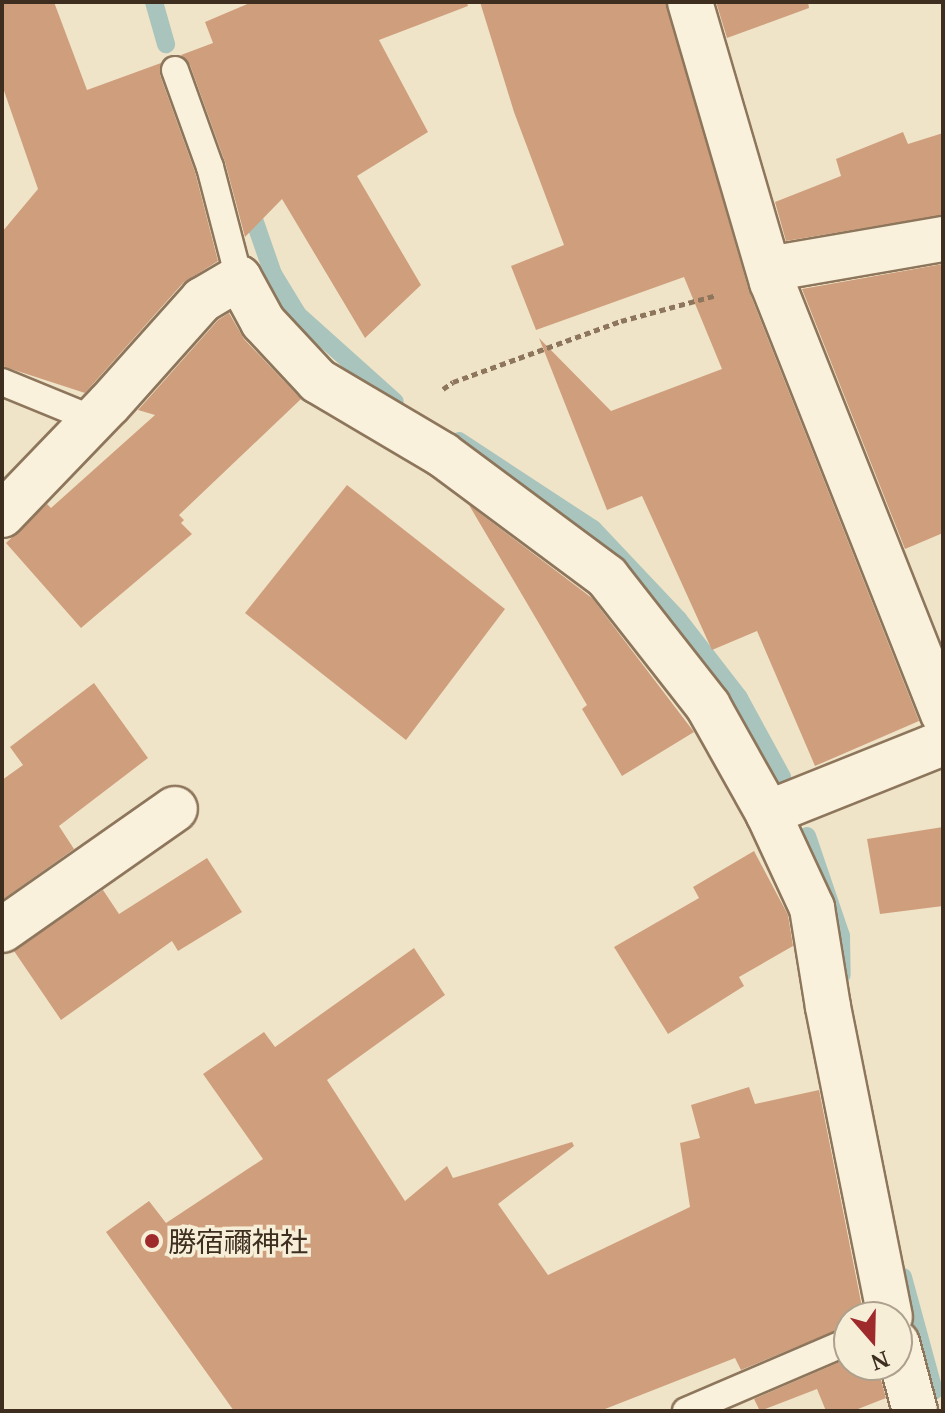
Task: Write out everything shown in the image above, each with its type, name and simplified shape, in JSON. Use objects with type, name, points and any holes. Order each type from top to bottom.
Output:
[{"type":"street","points":[[690,2],[770,276],[943,713]]},
{"type":"street","points":[[770,276],[943,239]]},
{"type":"street","points":[[2,515],[202,300],[239,278],[263,322],[318,381],[443,455],[607,577],[708,706],[768,813],[812,908],[828,1007],[887,1301]]},
{"type":"street","points":[[768,813],[943,743]]},
{"type":"street","points":[[2,930],[175,809]]},
{"type":"street","points":[[907,1381],[915,1411]]},
{"type":"lane","points":[[175,70],[214,181],[239,278]]},
{"type":"lane","points":[[2,382],[92,419]]},
{"type":"lane","points":[[686,1411],[833,1348]]},
{"type":"path","points":[[402,432],[425,401],[453,382],[621,321],[770,276]]},
{"type":"building","points":[[2,2],[54,2],[87,90],[161,63],[160,75],[195,172],[218,261],[183,283],[85,393],[2,366],[2,232],[38,189],[2,85]]},
{"type":"building","points":[[252,2],[467,2],[468,6],[379,40],[428,132],[357,176],[421,285],[365,338],[282,199],[245,237],[225,162],[190,65],[181,55],[213,43],[205,22]]},
{"type":"building","points":[[480,2],[666,2],[749,291],[919,721],[815,766],[757,631],[712,650],[642,496],[607,510],[539,338],[611,411],[722,369],[684,277],[536,330],[511,266],[564,245],[514,112]]},
{"type":"building","points":[[716,2],[808,2],[809,8],[727,38]]},
{"type":"building","points":[[903,132],[908,144],[943,133],[943,215],[786,241],[775,202],[841,176],[836,159]]},
{"type":"building","points":[[943,264],[943,533],[905,549],[802,289]]},
{"type":"building","points":[[229,313],[244,339],[301,399],[179,515],[184,520],[181,523],[192,534],[81,628],[6,543],[47,504],[51,508],[155,415],[138,410],[218,320]]},
{"type":"building","points":[[347,485],[505,609],[406,740],[245,613]]},
{"type":"building","points":[[469,505],[592,598],[694,732],[622,776],[582,709],[587,705]]},
{"type":"building","points":[[94,683],[148,758],[59,826],[74,849],[2,900],[2,780],[23,765],[10,747]]},
{"type":"building","points":[[943,827],[943,906],[880,914],[867,839]]},
{"type":"building","points":[[754,851],[788,915],[793,946],[739,977],[744,986],[668,1034],[614,947],[699,898],[693,887]]},
{"type":"building","points":[[207,858],[242,912],[178,951],[172,941],[61,1020],[14,951],[103,890],[119,914]]},
{"type":"building","points":[[414,948],[445,995],[327,1080],[405,1201],[447,1166],[453,1178],[572,1142],[574,1146],[498,1204],[548,1275],[690,1207],[680,1143],[700,1138],[691,1105],[749,1087],[755,1104],[819,1090],[861,1301],[833,1301],[833,1332],[741,1370],[735,1358],[600,1411],[234,1411],[106,1232],[149,1201],[166,1223],[263,1159],[203,1074],[264,1032],[275,1047]]},
{"type":"building","points":[[833,1365],[833,1381],[881,1381],[886,1398],[853,1411],[826,1411],[817,1389],[760,1411],[754,1399]]},
{"type":"waterway","points":[[154,2],[166,44]]},
{"type":"waterway","points":[[249,205],[273,274],[298,315],[395,402]]},
{"type":"waterway","points":[[459,441],[593,529],[678,619],[739,698],[782,777]]},
{"type":"waterway","points":[[807,836],[841,936],[842,975]]},
{"type":"waterway","points":[[903,1277],[934,1391]]},
{"type":"place","name":"勝宿禰神社","points":[[152,1241]]}]
